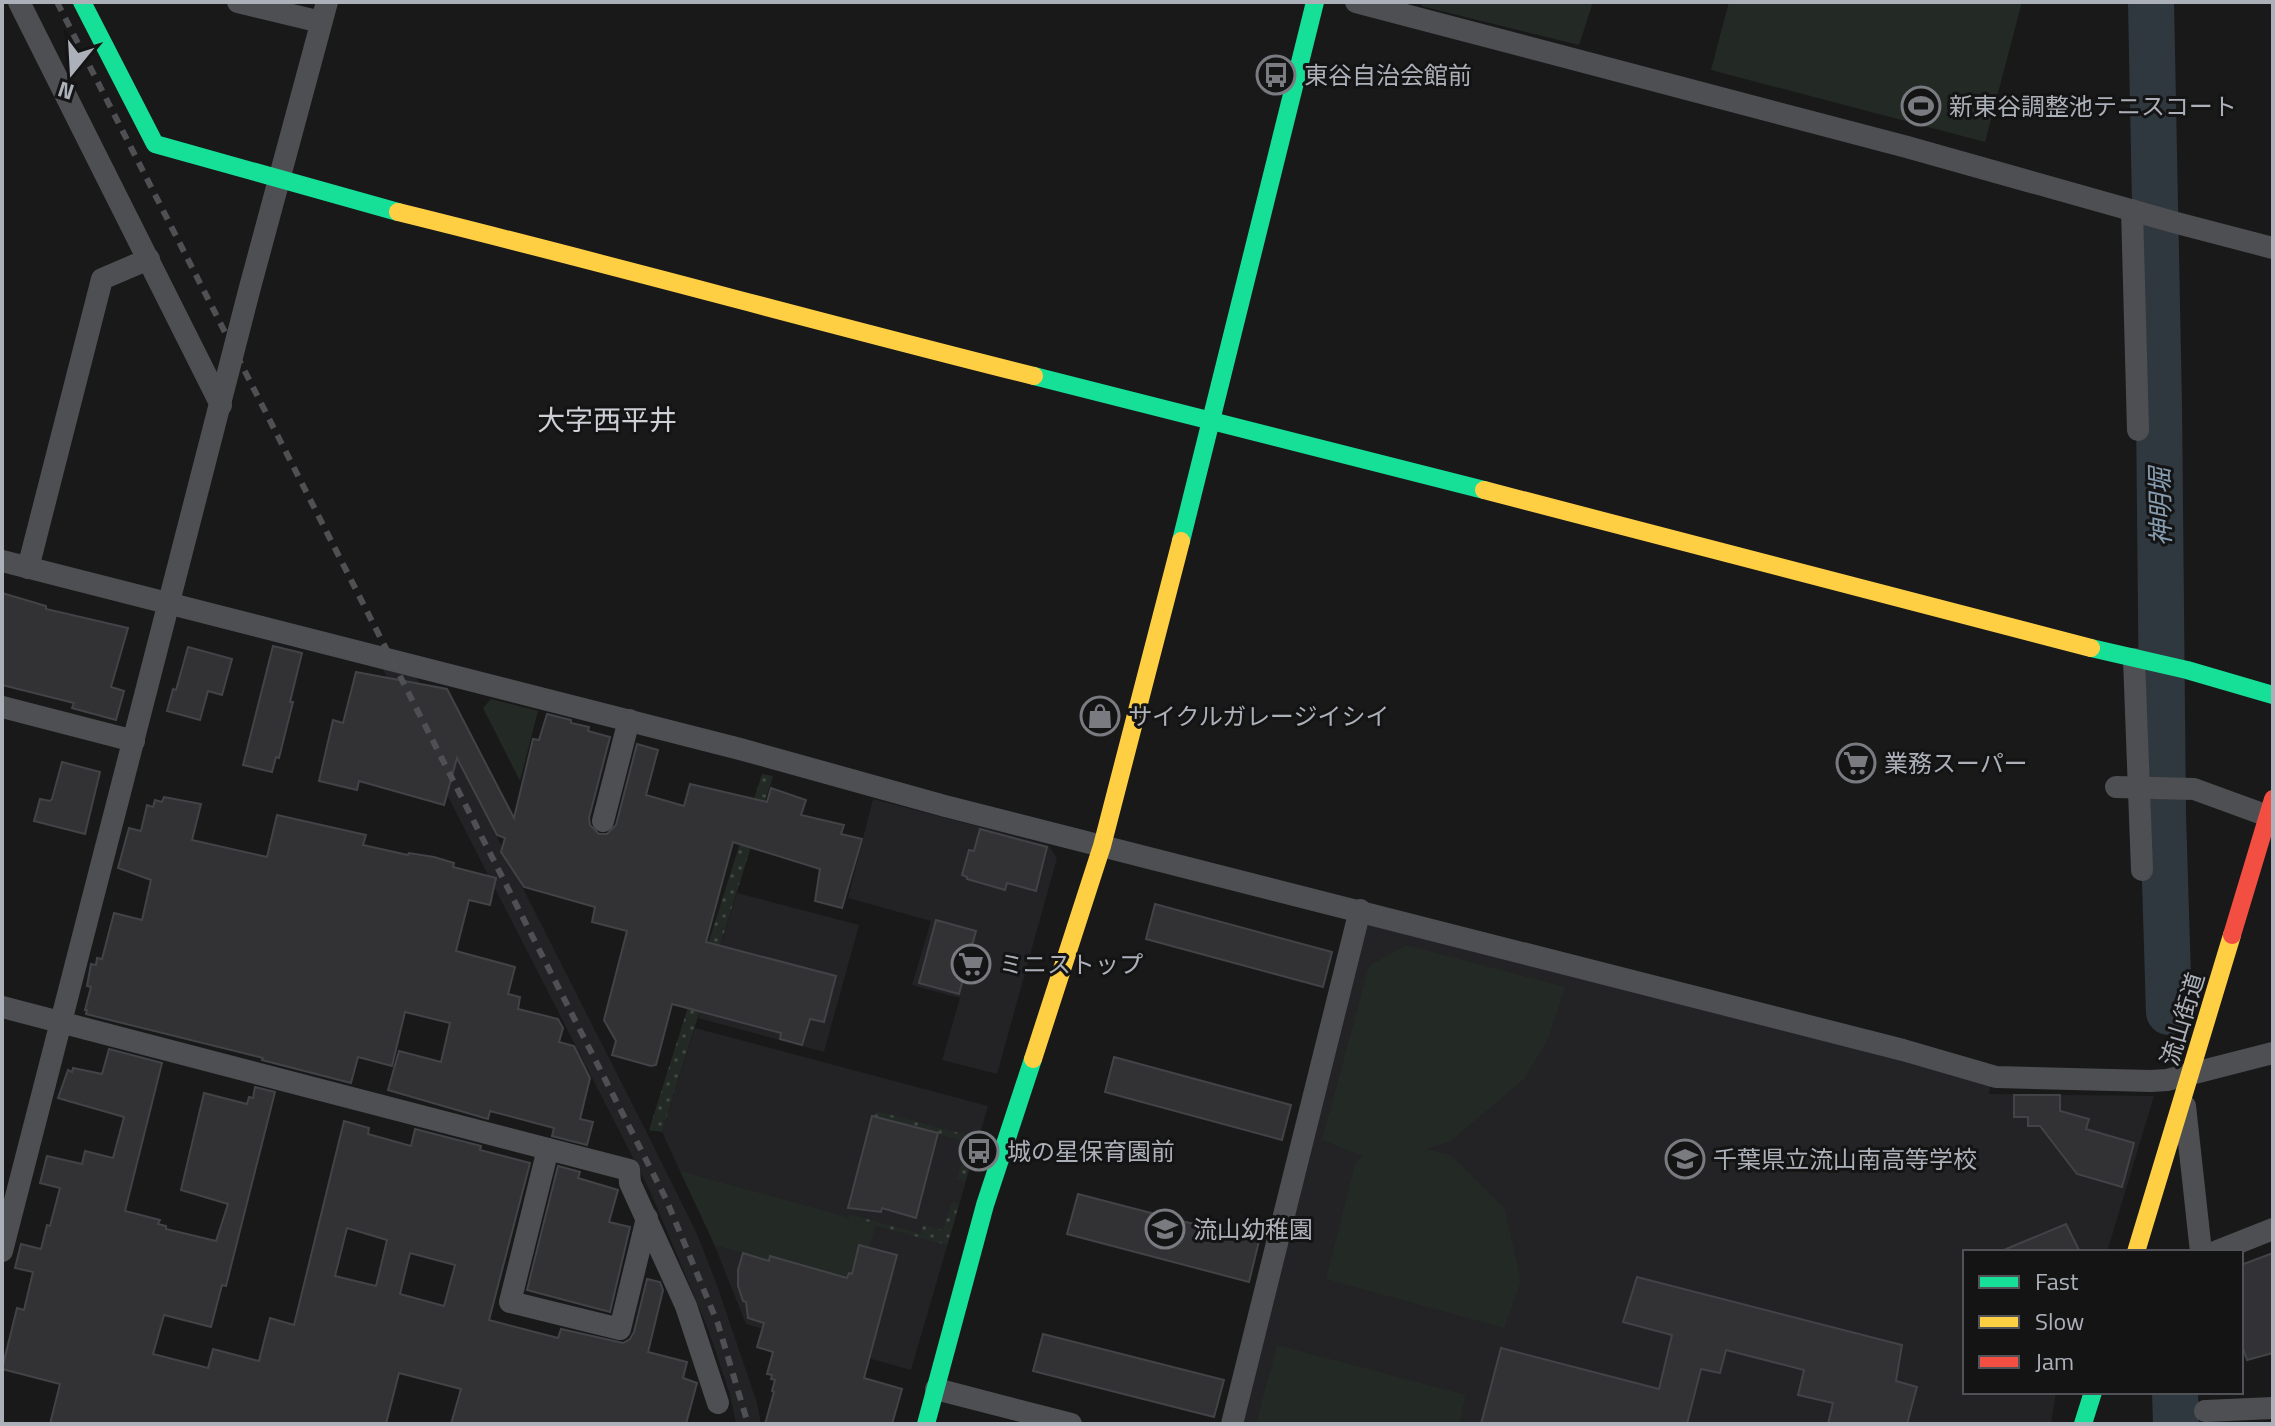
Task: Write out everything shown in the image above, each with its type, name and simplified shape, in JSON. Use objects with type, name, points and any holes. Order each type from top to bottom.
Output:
[{"type":"street","points":[[19,2],[221,405]]},
{"type":"street","points":[[82,2],[155,144],[392,211],[597,261],[805,319],[1211,420],[2187,670],[2273,695]]},
{"type":"street","points":[[2,1251],[59,1022],[324,12],[238,2]]},
{"type":"street","points":[[926,1424],[985,1205],[1102,846],[1315,2]]},
{"type":"street","points":[[1356,2],[1892,143],[2273,248]]},
{"type":"street","points":[[2137,212],[2138,430]]},
{"type":"street","points":[[28,568],[102,279],[149,259]]},
{"type":"street","points":[[2,561],[629,720],[1102,846],[1903,1050],[1996,1077],[2167,1080],[2273,1053]]},
{"type":"street","points":[[2141,660],[2145,788],[2142,870]]},
{"type":"street","points":[[2,707],[134,741]]},
{"type":"street","points":[[603,821],[629,720]]},
{"type":"street","points":[[2116,787],[2194,789],[2270,808]]},
{"type":"street","name":"流山街道","points":[[2137,1250],[2270,808]]},
{"type":"street","points":[[1232,1424],[1360,910]]},
{"type":"street","points":[[2,1007],[629,1170],[630,1183],[686,1306],[718,1403]]},
{"type":"street","points":[[2184,1095],[2201,1250]]},
{"type":"street","points":[[548,1149],[510,1302],[620,1329],[647,1218]]},
{"type":"street","points":[[2220,1250],[2273,1229]]},
{"type":"street","points":[[936,1389],[1071,1424]]},
{"type":"street","points":[[2083,1424],[2092,1394]]},
{"type":"street","points":[[2205,1409],[2273,1408]]},
{"type":"shaded area","points":[[1422,2],[1593,2],[1579,45],[1421,6]]},
{"type":"shaded area","name":"新東谷調整池テニスコート","points":[[1729,2],[2022,2],[1985,142],[1711,70]]},
{"type":"shaded area","points":[[379,662],[411,669],[417,679],[647,1133],[697,1234],[717,1285],[757,1403],[761,1424],[736,1424],[730,1395],[708,1329],[650,1191]]},
{"type":"shaded area","points":[[491,699],[538,711],[520,781],[483,708]]},
{"type":"shaded area","points":[[762,774],[773,776],[662,1132],[649,1130]]},
{"type":"shaded area","points":[[873,799],[1048,845],[1057,858],[997,1074],[942,1060],[960,998],[912,985],[931,921],[848,898]]},
{"type":"shaded area","points":[[737,893],[859,925],[824,1052],[698,1018]]},
{"type":"shaded area","name":"千葉県立流山南高等学校","points":[[1367,924],[1991,1083],[1989,1094],[2154,1096],[2108,1250],[1963,1250],[1963,1394],[2056,1394],[2051,1424],[1241,1424]]},
{"type":"shaded area","points":[[1406,945],[1565,987],[1548,1039],[1524,1079],[1451,1141],[1427,1149],[1452,1156],[1505,1209],[1521,1281],[1504,1328],[1326,1279],[1355,1164],[1363,1156],[1322,1140],[1369,966]]},
{"type":"shaded area","points":[[695,1028],[988,1106],[911,1370],[746,1324],[716,1249],[662,1132]]},
{"type":"shaded area","points":[[876,1111],[978,1138],[965,1181],[957,1179],[967,1142],[874,1116]]},
{"type":"shaded area","points":[[680,1171],[876,1225],[869,1247],[859,1245],[852,1274],[849,1273],[847,1278],[771,1256],[768,1261],[715,1245]]},
{"type":"shaded area","points":[[952,1202],[959,1204],[947,1245],[848,1218],[849,1214],[921,1234],[923,1225],[943,1230]]},
{"type":"shaded area","points":[[1277,1345],[1466,1395],[1459,1424],[1256,1424]]},
{"type":"building","points":[[2,593],[46,606],[46,609],[128,628],[111,687],[124,691],[116,720],[72,708],[74,703],[2,685]]},
{"type":"building","points":[[273,646],[302,653],[279,758],[276,757],[272,772],[243,765]]},
{"type":"building","points":[[188,647],[232,659],[222,695],[208,691],[200,720],[167,711]]},
{"type":"building","points":[[356,672],[447,689],[514,818],[533,739],[539,740],[547,714],[571,720],[571,723],[589,727],[588,731],[610,737],[589,818],[590,825],[599,834],[607,834],[616,825],[637,744],[658,750],[646,795],[684,806],[690,784],[767,802],[771,788],[806,800],[801,815],[844,825],[841,834],[862,839],[842,908],[815,901],[820,869],[733,842],[706,942],[836,976],[824,1022],[810,1019],[802,1045],[780,1039],[781,1033],[672,1004],[656,1065],[612,1055],[616,1041],[604,1020],[627,931],[592,922],[595,907],[524,887],[501,852],[505,838],[497,835],[457,758],[444,805],[359,781],[357,790],[319,781],[333,720],[343,723]]},
{"type":"building","points":[[62,762],[100,772],[85,834],[34,821],[40,799],[52,799]]},
{"type":"building","points":[[164,797],[201,804],[192,840],[267,857],[277,815],[366,835],[363,845],[434,857],[454,863],[453,867],[496,878],[490,905],[469,900],[456,951],[515,967],[508,994],[520,997],[518,1009],[558,1019],[563,1028],[559,1042],[574,1046],[590,1078],[580,1119],[593,1122],[587,1145],[552,1136],[554,1128],[490,1111],[488,1119],[388,1090],[399,1051],[441,1062],[450,1023],[405,1012],[392,1066],[358,1057],[351,1083],[86,1014],[91,964],[96,965],[97,958],[102,959],[114,913],[142,920],[151,880],[118,868],[129,828],[141,831],[147,805],[153,807],[155,800],[162,802]]},
{"type":"building","points":[[980,829],[1047,847],[1036,891],[1007,883],[1005,890],[962,875],[969,850],[974,851]]},
{"type":"building","points":[[1155,904],[1332,952],[1323,987],[1146,939]]},
{"type":"building","points":[[936,920],[976,931],[959,994],[919,983]]},
{"type":"building","points":[[109,1049],[162,1063],[125,1211],[160,1220],[158,1224],[166,1226],[166,1229],[216,1241],[228,1204],[181,1190],[204,1093],[247,1104],[249,1097],[253,1098],[255,1087],[275,1092],[226,1286],[222,1285],[211,1327],[164,1315],[153,1354],[208,1368],[213,1349],[259,1361],[270,1318],[294,1325],[344,1121],[369,1128],[368,1134],[411,1146],[415,1129],[481,1146],[480,1150],[530,1163],[489,1320],[558,1338],[561,1329],[623,1343],[634,1332],[647,1279],[660,1282],[663,1290],[648,1352],[687,1362],[683,1378],[697,1383],[686,1424],[451,1424],[461,1389],[399,1373],[386,1424],[50,1424],[60,1384],[2,1369],[17,1308],[24,1310],[33,1272],[15,1268],[21,1244],[41,1249],[47,1225],[50,1226],[60,1188],[40,1183],[47,1156],[82,1164],[85,1151],[113,1158],[124,1117],[58,1098],[68,1070],[72,1072],[73,1068],[102,1074]],"holes":[[[347,1228],[387,1240],[376,1286],[335,1276]],[[410,1253],[455,1265],[444,1306],[400,1294]]]},
{"type":"building","points":[[1114,1057],[1291,1105],[1282,1140],[1105,1092]]},
{"type":"building","points":[[2014,1095],[2060,1095],[2060,1111],[2089,1119],[2086,1129],[2134,1143],[2122,1187],[2077,1174],[2040,1126],[2028,1126],[2028,1117],[2014,1117]]},
{"type":"building","points":[[872,1116],[938,1133],[916,1218],[882,1208],[881,1212],[848,1208]]},
{"type":"building","points":[[558,1166],[580,1172],[578,1178],[618,1190],[609,1222],[630,1227],[610,1312],[527,1290]]},
{"type":"building","points":[[1078,1194],[1259,1241],[1249,1282],[1067,1234]]},
{"type":"building","points":[[2066,1224],[2079,1250],[2004,1250]]},
{"type":"building","points":[[859,1245],[897,1255],[864,1378],[902,1389],[892,1424],[765,1424],[774,1392],[775,1380],[767,1374],[773,1352],[757,1347],[764,1323],[748,1318],[746,1302],[738,1286],[743,1253],[769,1261],[770,1256],[847,1278],[849,1273],[852,1274]]},
{"type":"building","points":[[2273,1253],[2273,1353],[2247,1360],[2243,1348],[2243,1264]]},
{"type":"building","points":[[1637,1277],[1902,1345],[1896,1381],[1917,1387],[1907,1424],[1828,1424],[1833,1403],[1798,1395],[1804,1370],[1726,1350],[1720,1373],[1701,1369],[1687,1424],[1481,1424],[1501,1348],[1659,1389],[1672,1335],[1623,1322]]},
{"type":"building","points":[[1043,1334],[1224,1380],[1214,1417],[1033,1371]]},
{"type":"waterway","name":"神明堀","points":[[2151,2],[2163,815],[2169,1012]]},
{"type":"waterway","name":"神明堀","points":[[2175,1394],[2176,1424]]},
{"type":"railway","points":[[57,2],[666,1199],[718,1324],[748,1424]]},
{"type":"traffic: fast","points":[[82,2],[155,144],[398,212]]},
{"type":"traffic: fast","points":[[1181,541],[1315,2]]},
{"type":"traffic: fast","points":[[1034,376],[1484,490]]},
{"type":"traffic: fast","points":[[2091,648],[2187,670],[2273,695]]},
{"type":"traffic: fast","points":[[926,1424],[985,1205],[1033,1059]]},
{"type":"traffic: fast","points":[[2083,1424],[2092,1394]]},
{"type":"traffic: slow","points":[[398,212],[1034,376]]},
{"type":"traffic: slow","points":[[1484,490],[2091,648]]},
{"type":"traffic: slow","points":[[1033,1059],[1102,846],[1181,541]]},
{"type":"traffic: slow","points":[[2137,1250],[2232,935]]},
{"type":"traffic: jam","points":[[2232,935],[2273,799]]},
{"type":"place","name":"東谷自治会館前","points":[[1276,75]]},
{"type":"place","name":"新東谷調整池テニスコート","points":[[1921,106]]},
{"type":"place","name":"サイクルガレージイシイ","points":[[1100,716]]},
{"type":"place","name":"業務スーパー","points":[[1856,763]]},
{"type":"place","name":"ミニストップ","points":[[971,964]]},
{"type":"place","name":"城の星保育園前","points":[[979,1151]]},
{"type":"place","name":"千葉県立流山南高等学校","points":[[1685,1159]]},
{"type":"place","name":"流山幼稚園","points":[[1165,1229]]},
{"type":"district","name":"大字西平井","points":[[607,419]]}]
